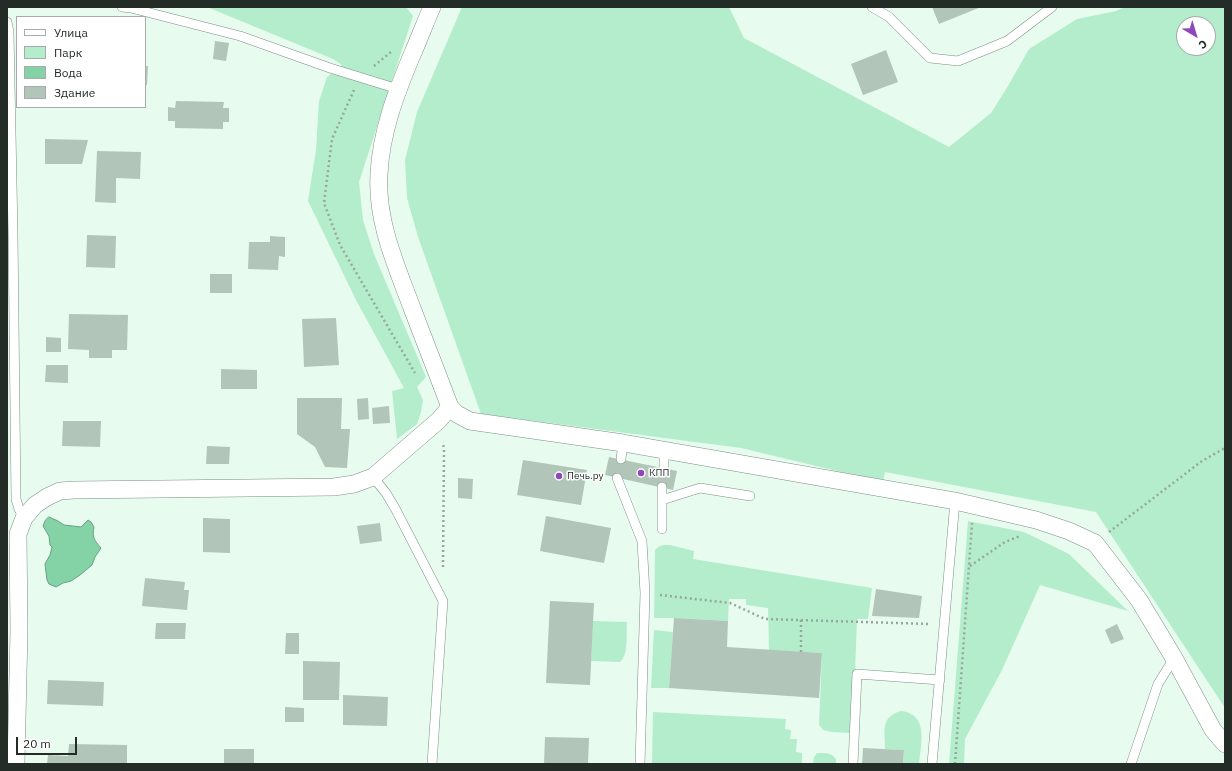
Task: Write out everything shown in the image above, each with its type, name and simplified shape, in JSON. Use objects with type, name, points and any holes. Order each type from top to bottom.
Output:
[{"type":"street","points":[[432,7],[398,89],[391,110],[381,148],[378,175],[380,205],[384,230],[393,259],[450,407],[457,414],[470,421],[623,443],[955,501],[1036,520],[1069,531],[1095,543],[1139,600],[1174,658],[1213,730],[1225,744]]},
{"type":"street","points":[[16,764],[13,630],[18,534],[24,518],[35,505],[60,491],[74,490],[334,487],[354,484],[373,477],[433,425],[450,407]]},
{"type":"lane","points":[[122,7],[240,36],[330,68],[398,89]]},
{"type":"lane","points":[[872,7],[889,17],[930,58],[958,61],[1007,41],[1052,7]]},
{"type":"lane","points":[[7,22],[9,32],[10,234],[16,499],[24,518]]},
{"type":"lane","points":[[621,459],[623,443]]},
{"type":"lane","points":[[664,450],[664,469]]},
{"type":"lane","points":[[373,477],[386,493],[396,510],[442,601],[432,764]]},
{"type":"lane","points":[[617,478],[642,541],[645,593],[640,764]]},
{"type":"lane","points":[[662,487],[662,529]]},
{"type":"lane","points":[[662,500],[700,488],[750,496]]},
{"type":"lane","points":[[932,764],[955,501]]},
{"type":"lane","points":[[1131,764],[1158,684],[1174,658]]},
{"type":"lane","points":[[853,764],[857,674],[940,680]]},
{"type":"path","points":[[443,438],[443,569]]},
{"type":"path","points":[[1095,543],[1202,461],[1225,448]]},
{"type":"path","points":[[955,764],[973,505]]},
{"type":"path","points":[[969,567],[1005,542],[1027,534]]},
{"type":"path","points":[[645,593],[730,603],[765,618],[945,624]]},
{"type":"path","points":[[801,620],[801,652]]},
{"type":"green space","points":[[207,7],[406,7],[413,16],[359,182],[363,220],[374,254],[426,377],[417,387],[423,400],[417,424],[397,439],[392,391],[404,388],[356,300],[308,201],[316,150],[319,101],[327,77],[342,65],[333,59]]},
{"type":"green space","points":[[462,7],[729,7],[744,38],[949,147],[991,113],[1029,49],[1077,19],[1116,11],[1125,7],[1225,7],[1225,708],[1096,512],[885,472],[883,482],[741,448],[481,414],[418,237],[407,198],[405,160],[417,112]]},
{"type":"green space","points":[[968,521],[1024,532],[1069,554],[1128,611],[1040,585],[1002,670],[965,739],[964,764],[949,764]]},
{"type":"green space","points":[[664,545],[694,551],[693,559],[872,588],[868,619],[857,619],[853,727],[850,733],[823,730],[819,725],[822,653],[769,650],[768,608],[746,605],[746,599],[729,599],[728,621],[654,618],[655,550]]},
{"type":"green space","points":[[593,621],[627,622],[626,649],[623,659],[620,662],[591,661]]},
{"type":"green space","points":[[654,630],[673,632],[669,688],[651,688]]},
{"type":"green space","points":[[901,711],[910,713],[920,724],[922,739],[919,764],[903,764],[904,750],[885,749],[885,726],[887,721],[894,714]]},
{"type":"green space","points":[[653,712],[786,719],[785,729],[791,730],[790,739],[797,739],[796,752],[802,753],[802,764],[652,764]]},
{"type":"green space","points":[[817,753],[828,753],[832,755],[836,759],[836,764],[813,764],[814,757]]},
{"type":"water","points":[[49,517],[64,525],[81,527],[88,520],[94,527],[94,538],[101,548],[92,565],[71,581],[56,587],[49,584],[47,580],[45,564],[52,547],[50,545],[49,536],[43,526]]},
{"type":"building","points":[[932,7],[981,7],[939,24]]},
{"type":"building","points":[[215,41],[229,43],[226,61],[213,59]]},
{"type":"building","points":[[886,50],[898,82],[863,95],[851,64]]},
{"type":"building","points":[[146,66],[148,66],[147,85]]},
{"type":"building","points":[[176,101],[224,102],[223,108],[229,108],[229,122],[223,122],[223,129],[175,128],[175,121],[168,121],[168,107],[175,108]]},
{"type":"building","points":[[45,139],[88,140],[82,164],[45,164]]},
{"type":"building","points":[[97,151],[141,152],[140,179],[116,178],[116,203],[95,202]]},
{"type":"building","points":[[87,235],[116,236],[115,268],[86,267]]},
{"type":"building","points":[[270,236],[285,237],[285,257],[279,256],[278,270],[248,269],[249,242],[270,242]]},
{"type":"building","points":[[210,274],[232,274],[232,293],[210,293]]},
{"type":"building","points":[[69,314],[128,315],[127,350],[112,350],[112,358],[89,358],[89,350],[68,349]]},
{"type":"building","points":[[336,318],[339,365],[304,367],[302,319]]},
{"type":"building","points":[[46,337],[61,338],[61,352],[46,352]]},
{"type":"building","points":[[46,365],[68,365],[68,383],[45,382]]},
{"type":"building","points":[[221,369],[257,370],[257,389],[221,389]]},
{"type":"building","points":[[297,398],[342,398],[341,429],[350,429],[347,468],[325,467],[315,447],[297,434]]},
{"type":"building","points":[[368,398],[369,419],[358,420],[357,399]]},
{"type":"building","points":[[389,406],[390,423],[373,424],[372,408]]},
{"type":"building","points":[[63,421],[101,421],[100,447],[62,446]]},
{"type":"building","points":[[207,446],[230,447],[229,464],[206,464]]},
{"type":"building","name":"КПП","points":[[609,457],[677,471],[673,490],[605,475]]},
{"type":"building","points":[[523,460],[587,470],[581,505],[517,495]]},
{"type":"building","points":[[458,478],[473,479],[472,499],[458,498]]},
{"type":"building","points":[[546,516],[611,528],[604,563],[540,551]]},
{"type":"building","points":[[203,518],[230,519],[230,553],[203,552]]},
{"type":"building","points":[[380,523],[382,541],[360,544],[357,526]]},
{"type":"building","points":[[145,578],[185,582],[184,590],[189,590],[187,610],[142,606]]},
{"type":"building","points":[[876,589],[922,596],[919,618],[872,616]]},
{"type":"building","points":[[550,601],[594,603],[590,685],[546,683]]},
{"type":"building","points":[[674,618],[728,621],[727,647],[822,653],[819,698],[669,688]]},
{"type":"building","points":[[156,623],[186,623],[185,639],[155,639]]},
{"type":"building","points":[[1117,624],[1124,639],[1111,644],[1105,630]]},
{"type":"building","points":[[286,633],[299,633],[299,654],[285,654]]},
{"type":"building","points":[[303,661],[340,662],[339,700],[303,700]]},
{"type":"building","points":[[48,680],[104,682],[103,706],[47,704]]},
{"type":"building","points":[[343,695],[388,697],[387,726],[343,725]]},
{"type":"building","points":[[285,707],[304,708],[304,722],[285,722]]},
{"type":"building","points":[[545,737],[589,738],[588,764],[544,764]]},
{"type":"building","points":[[69,744],[127,745],[127,764],[47,764],[48,755],[68,756]]},
{"type":"building","points":[[863,748],[904,750],[903,764],[862,764]]},
{"type":"building","points":[[224,749],[254,749],[254,764],[224,764]]},
{"type":"place","name":"КПП","points":[[641,473]]},
{"type":"place","name":"Печь.ру","points":[[559,476]]}]
